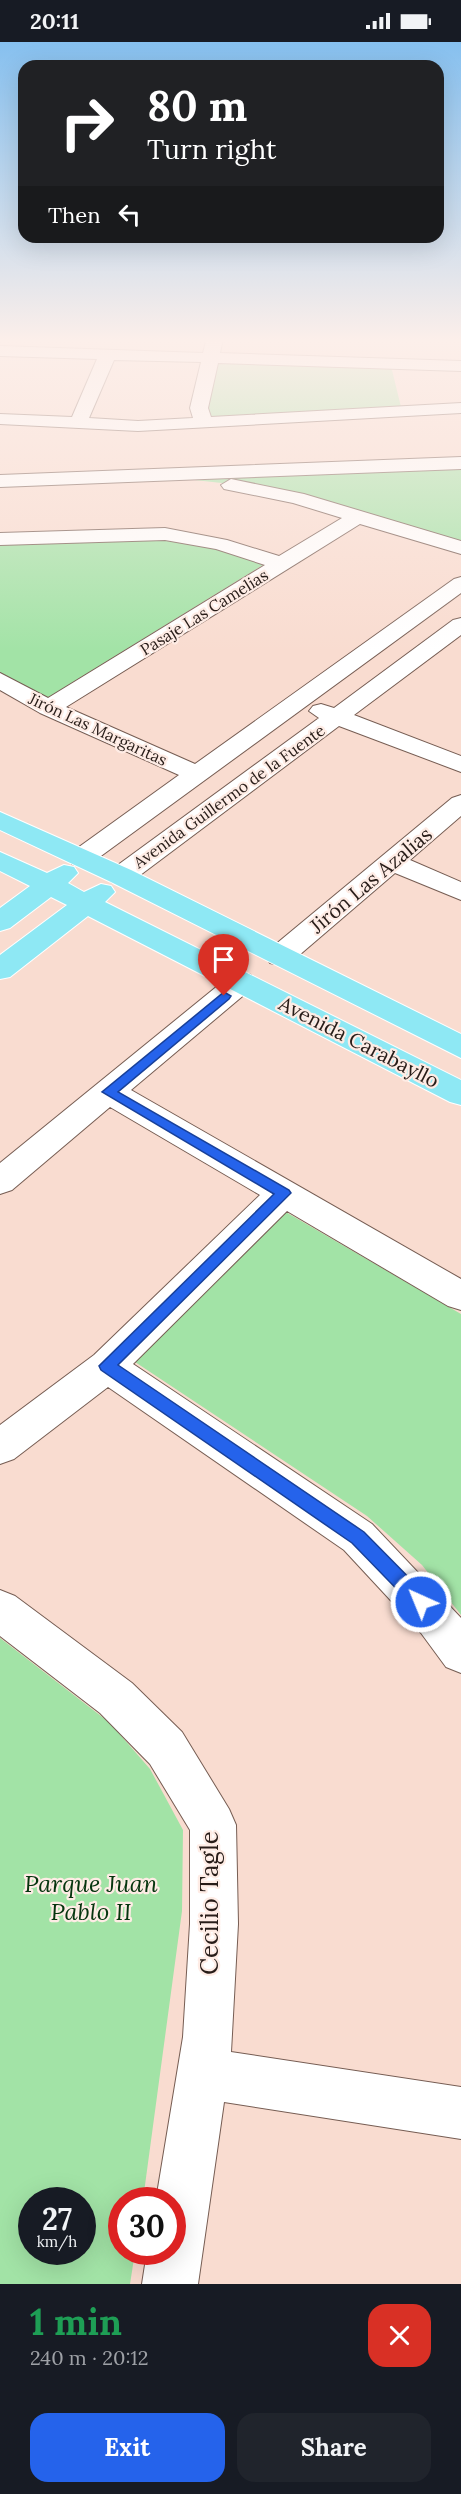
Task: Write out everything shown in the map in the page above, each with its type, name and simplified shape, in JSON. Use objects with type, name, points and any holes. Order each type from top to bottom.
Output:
[{"type":"main road","name":"Avenida Carabayllo","points":[[0,820],[121,876],[461,1047]]},
{"type":"main road","name":"Avenida Guillermo de la Fuente","points":[[0,922],[50,885],[81,858]]},
{"type":"main road","name":"Avenida Carabayllo","points":[[0,860],[461,1094]]},
{"type":"main road","name":"Avenida Guillermo de la Fuente","points":[[0,970],[121,876]]},
{"type":"street","points":[[330,443],[342,467]]},
{"type":"street","points":[[0,481],[129,476],[213,483],[261,480],[342,467],[461,464]]},
{"type":"street","points":[[261,480],[359,516],[461,548]]},
{"type":"street","name":"Pasaje Las Camelias","points":[[48,708],[359,516]]},
{"type":"street","points":[[0,539],[165,534],[219,544],[282,564]]},
{"type":"street","name":"Avenida Guillermo de la Fuente","points":[[81,858],[461,583]]},
{"type":"street","name":"Avenida Guillermo de la Fuente","points":[[121,876],[461,625]]},
{"type":"street","name":"Jirón Las Margaritas","points":[[0,680],[48,708],[198,774]]},
{"type":"street","points":[[297,702],[461,765]]},
{"type":"street","name":"Jirón Las Azalias","points":[[280,957],[461,803]]},
{"type":"street","points":[[392,862],[461,892]]},
{"type":"street","points":[[0,1181],[241,982]]},
{"type":"street","points":[[109,1092],[461,1296]]},
{"type":"street","points":[[0,1447],[107,1366],[284,1193]]},
{"type":"street","points":[[107,1366],[358,1537],[436,1618],[461,1652]]},
{"type":"street","name":"Cecilio Tagle","points":[[0,1610],[116,1698],[166,1748],[213,1825],[214,1924],[208,2037],[170,2284]]},
{"type":"street","points":[[202,2073],[461,2113]]},
{"type":"green space","points":[[461,467],[461,541],[259,487],[176,478]]},
{"type":"green space","points":[[150,537],[215,547],[266,563],[47,698],[0,674],[0,543]]},
{"type":"green space","points":[[284,1211],[461,1314],[461,1615],[422,1565],[367,1516],[129,1358]]},
{"type":"green space","name":"Parque Juan Pablo II","points":[[0,1638],[110,1723],[150,1769],[183,1830],[182,1911],[145,2187],[108,2187],[108,2265],[133,2265],[130,2284],[0,2284]]},
{"type":"route","points":[[224,996],[109,1092],[284,1193],[107,1366],[358,1537],[421,1602]]}]
